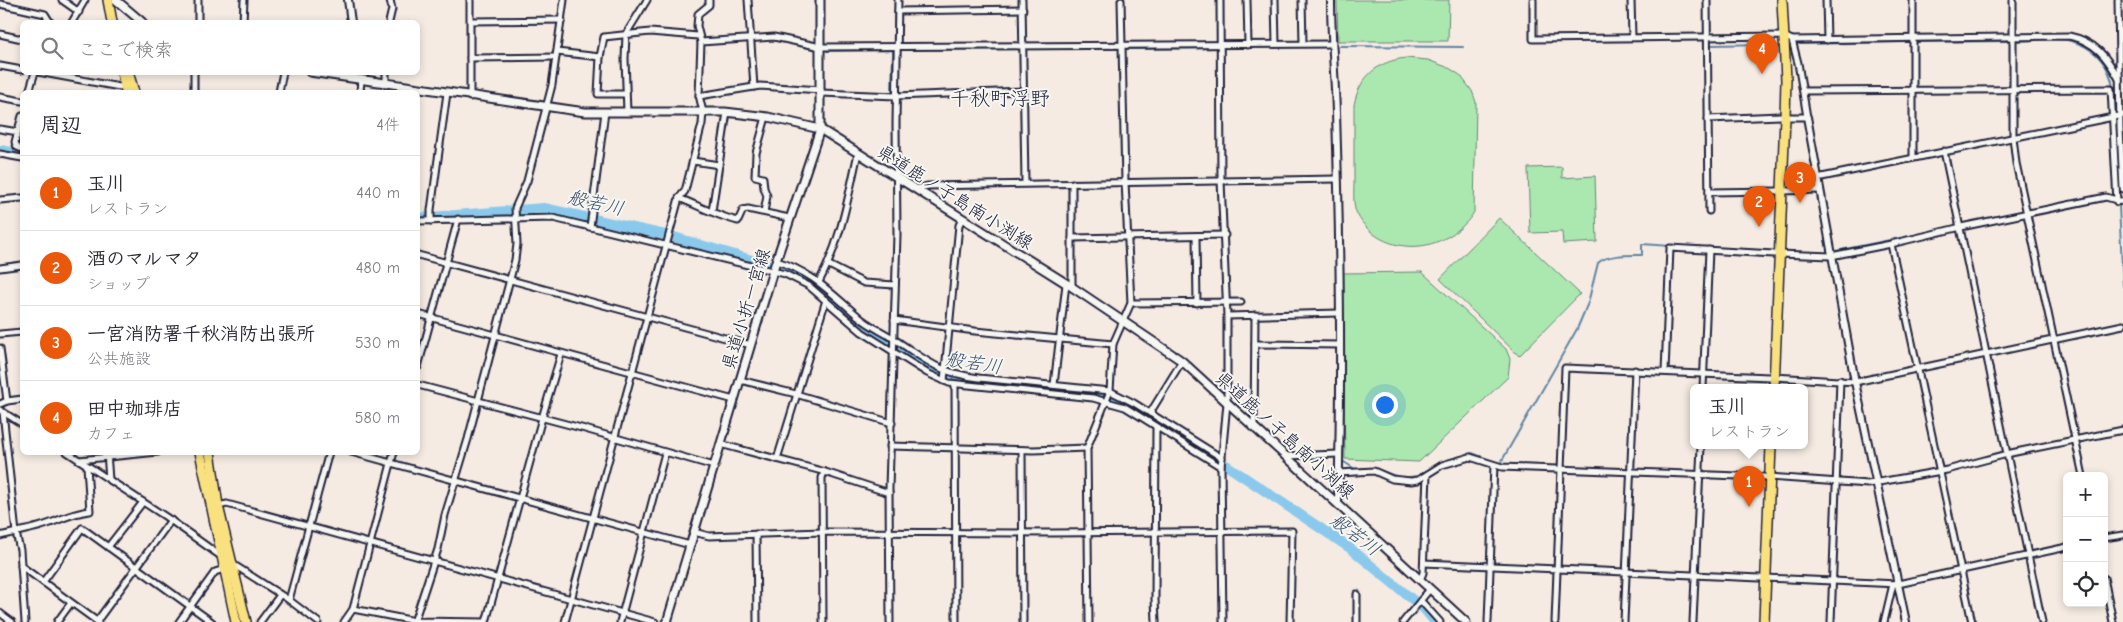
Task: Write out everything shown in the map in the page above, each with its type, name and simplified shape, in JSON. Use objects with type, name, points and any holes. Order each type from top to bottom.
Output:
[{"type":"highway","points":[[108,0],[112,20]]},
{"type":"highway","points":[[114,0],[116,20]]},
{"type":"highway","points":[[1777,0],[1785,37]]},
{"type":"highway","points":[[1773,384],[1776,254],[1785,37],[1782,0]]},
{"type":"highway","points":[[123,75],[126,90]]},
{"type":"highway","points":[[129,75],[133,90]]},
{"type":"highway","points":[[1769,384],[1772,377]]},
{"type":"highway","points":[[1764,622],[1763,578],[1767,477],[1766,449]]},
{"type":"highway","points":[[1767,477],[1771,449]]},
{"type":"highway","points":[[201,455],[221,556],[228,566],[246,622]]},
{"type":"highway","points":[[210,455],[236,622]]},
{"type":"highway","points":[[1758,622],[1763,578]]},
{"type":"main road","points":[[114,0],[139,20]]},
{"type":"main road","name":"県道小折一宮線","points":[[667,622],[776,261],[820,129],[820,0]]},
{"type":"main road","name":"県道鹿ノ子島南小渕線","points":[[327,75],[386,85],[585,112],[727,112],[766,117],[820,129],[1069,285],[1182,361],[1466,622]]},
{"type":"street","points":[[62,0],[78,12]]},
{"type":"street","points":[[73,20],[85,0]]},
{"type":"street","points":[[198,0],[198,20]]},
{"type":"street","points":[[243,20],[244,0]]},
{"type":"street","points":[[348,0],[351,20]]},
{"type":"street","points":[[389,20],[392,9],[390,0]]},
{"type":"street","points":[[470,0],[470,96]]},
{"type":"street","points":[[415,622],[456,481],[510,279],[517,244],[515,208],[527,181],[552,84],[564,0]]},
{"type":"street","points":[[627,112],[626,34],[647,0]]},
{"type":"street","points":[[565,622],[679,198],[685,191],[702,124],[703,112],[699,96],[701,42],[698,36],[698,14],[709,5],[710,0]]},
{"type":"street","points":[[748,0],[754,87]]},
{"type":"street","points":[[890,622],[889,493],[896,284],[898,0]]},
{"type":"street","points":[[1022,0],[1025,183]]},
{"type":"street","points":[[1090,622],[1087,448],[1110,391],[1113,344],[1131,303],[1125,182],[1121,0]]},
{"type":"street","points":[[1220,0],[1222,181],[1227,316],[1227,403],[1221,467],[1223,622]]},
{"type":"street","points":[[1248,0],[1248,45]]},
{"type":"street","points":[[1275,0],[1276,44]]},
{"type":"street","points":[[1302,0],[1303,43]]},
{"type":"street","points":[[1330,0],[1337,178],[1340,345],[1338,503]]},
{"type":"street","points":[[1533,0],[1533,39],[1708,36],[1785,37],[1826,40],[2068,36],[2086,41],[2101,51],[2108,59],[2119,79]]},
{"type":"street","points":[[1632,0],[1632,37]]},
{"type":"street","points":[[1707,0],[1709,212]]},
{"type":"street","points":[[1826,0],[1826,40]]},
{"type":"street","points":[[1913,0],[1913,158]]},
{"type":"street","points":[[2013,0],[2014,137],[2016,163],[2081,472]]},
{"type":"street","points":[[2118,0],[2123,190]]},
{"type":"street","points":[[0,4],[45,14],[49,20]]},
{"type":"street","points":[[898,11],[1023,9]]},
{"type":"street","points":[[471,20],[562,20]]},
{"type":"street","points":[[626,94],[598,94],[600,56],[604,37],[650,32],[698,36]]},
{"type":"street","points":[[0,34],[20,39]]},
{"type":"street","points":[[701,42],[774,37],[820,47],[1332,44]]},
{"type":"street","points":[[1785,37],[1803,91],[1819,190],[1855,382],[1877,482],[1895,584],[1906,622]]},
{"type":"street","points":[[470,58],[556,55],[600,56]]},
{"type":"street","points":[[0,66],[20,70]]},
{"type":"street","points":[[30,90],[35,75]]},
{"type":"street","points":[[51,75],[126,90]]},
{"type":"street","points":[[194,75],[194,90]]},
{"type":"street","points":[[279,90],[282,75]]},
{"type":"street","points":[[360,75],[360,90]]},
{"type":"street","points":[[386,75],[386,85]]},
{"type":"street","points":[[699,96],[754,87],[896,96],[1024,91]]},
{"type":"street","points":[[1665,372],[1670,248],[1831,256],[2106,197],[2120,202],[2111,89],[1803,91]]},
{"type":"street","points":[[431,221],[447,93]]},
{"type":"street","points":[[0,97],[20,101]]},
{"type":"street","points":[[590,227],[605,112]]},
{"type":"street","points":[[712,211],[727,112]]},
{"type":"street","points":[[1817,178],[2121,115]]},
{"type":"street","points":[[764,212],[767,196],[763,178],[756,176],[755,164],[766,117]]},
{"type":"street","points":[[1708,119],[1807,117]]},
{"type":"street","points":[[20,124],[15,142],[20,148]]},
{"type":"street","points":[[0,129],[18,132]]},
{"type":"street","points":[[1944,151],[2042,622]]},
{"type":"street","points":[[819,282],[829,265],[842,229],[858,153]]},
{"type":"street","points":[[0,154],[20,158]]},
{"type":"street","points":[[693,161],[719,166]]},
{"type":"street","points":[[916,189],[926,186],[1025,183],[1337,178]]},
{"type":"street","points":[[1054,385],[1059,340],[1069,285],[1072,238],[1072,183]]},
{"type":"street","points":[[1709,192],[1819,190]]},
{"type":"street","points":[[0,200],[20,198]]},
{"type":"street","points":[[679,198],[712,211],[719,216],[738,221],[743,210],[748,209],[790,218]]},
{"type":"street","points":[[420,221],[552,218],[773,271],[796,279],[826,300],[862,332],[927,373],[944,381],[956,384],[1106,400],[1125,407],[1221,467]]},
{"type":"street","points":[[944,381],[959,225],[962,218]]},
{"type":"street","points":[[420,360],[458,219]]},
{"type":"street","points":[[1072,238],[1225,235]]},
{"type":"street","points":[[1196,236],[1197,303]]},
{"type":"street","points":[[1892,244],[1972,622]]},
{"type":"street","points":[[1703,384],[1709,250]]},
{"type":"street","points":[[420,256],[751,345]]},
{"type":"street","points":[[776,261],[798,269],[819,282],[868,324],[893,338],[928,363],[946,371],[979,378],[1110,391],[1134,403],[1222,459]]},
{"type":"street","points":[[829,265],[864,282],[896,284]]},
{"type":"street","points":[[0,268],[20,266]]},
{"type":"street","points":[[777,459],[826,300]]},
{"type":"street","points":[[1131,303],[1241,302]]},
{"type":"street","points":[[1227,316],[1339,313]]},
{"type":"street","points":[[420,315],[734,400]]},
{"type":"street","points":[[1254,316],[1254,427]]},
{"type":"street","points":[[894,320],[1059,340],[1113,344]]},
{"type":"street","points":[[1555,622],[1565,368],[1855,382],[2123,325]]},
{"type":"street","points":[[0,334],[20,332]]},
{"type":"street","points":[[1255,344],[1340,345]]},
{"type":"street","points":[[0,348],[7,401]]},
{"type":"street","points":[[353,609],[415,622],[486,622],[561,354]]},
{"type":"street","points":[[1150,413],[1182,361]]},
{"type":"street","points":[[1624,622],[1635,370]]},
{"type":"street","points":[[740,380],[796,394],[892,423]]},
{"type":"street","points":[[1831,622],[1840,380]]},
{"type":"street","points":[[956,384],[956,622]]},
{"type":"street","points":[[420,386],[714,466]]},
{"type":"street","points":[[0,404],[20,399]]},
{"type":"street","points":[[2,411],[20,423]]},
{"type":"street","points":[[2,411],[21,566],[25,622]]},
{"type":"street","points":[[1156,427],[1156,622]]},
{"type":"street","points":[[1339,473],[1374,471],[1392,479],[1411,481],[1427,475],[1442,465],[1470,457],[1494,465],[1836,480],[1868,484],[1939,471],[2008,454],[2123,430]]},
{"type":"street","points":[[720,444],[824,472],[889,493]]},
{"type":"street","points":[[890,446],[1022,450],[1081,450],[1087,448]]},
{"type":"street","points":[[1693,622],[1701,449]]},
{"type":"street","points":[[1022,450],[1023,622]]},
{"type":"street","points":[[620,622],[665,453]]},
{"type":"street","points":[[1286,456],[1339,454]]},
{"type":"street","points":[[72,455],[221,556]]},
{"type":"street","points":[[79,460],[108,455],[109,480]]},
{"type":"street","points":[[288,600],[328,455]]},
{"type":"street","points":[[362,455],[690,545]]},
{"type":"street","points":[[344,622],[353,609],[393,455]]},
{"type":"street","points":[[1488,622],[1494,465]]},
{"type":"street","points":[[0,536],[34,528],[75,513],[90,511],[87,466]]},
{"type":"street","points":[[823,622],[822,478],[824,472]]},
{"type":"street","points":[[1420,580],[1423,574],[1424,562],[1427,475]]},
{"type":"street","points":[[108,546],[143,502]]},
{"type":"street","points":[[218,506],[227,504],[655,622]]},
{"type":"street","points":[[21,566],[97,622],[170,520]]},
{"type":"street","points":[[43,582],[82,528],[212,622]]},
{"type":"street","points":[[694,532],[710,536],[823,532],[1089,533],[1292,530],[1290,622]]},
{"type":"street","points":[[756,534],[757,622]]},
{"type":"street","points":[[2108,537],[2123,535]]},
{"type":"street","points":[[1424,562],[1556,570],[1895,584],[2063,547]]},
{"type":"street","points":[[179,622],[215,572],[228,566],[280,595],[318,622]]},
{"type":"street","points":[[1884,622],[1895,584]]},
{"type":"street","points":[[1403,622],[1430,589]]},
{"type":"street","points":[[1357,594],[1357,622]]},
{"type":"street","points":[[260,622],[280,595]]},
{"type":"street","points":[[2108,598],[2113,622]]},
{"type":"street","points":[[57,622],[71,603]]},
{"type":"street","points":[[1419,603],[1440,622]]},
{"type":"street","points":[[0,613],[12,622]]},
{"type":"green space","points":[[1337,0],[1449,0],[1448,41],[1338,41]]},
{"type":"green space","points":[[1406,58],[1428,60],[1449,68],[1460,75],[1472,91],[1476,102],[1474,212],[1464,225],[1451,235],[1428,245],[1420,246],[1400,245],[1381,239],[1366,227],[1355,209],[1354,203],[1354,105],[1360,86],[1371,72],[1379,67]]},
{"type":"green space","points":[[1562,167],[1562,178],[1595,176],[1597,242],[1563,244],[1562,232],[1530,233],[1528,168]]},
{"type":"green space","points":[[1499,218],[1580,294],[1519,356],[1440,279]]},
{"type":"green space","points":[[1422,272],[1506,349],[1510,359],[1508,377],[1419,462],[1345,459],[1342,273]]},
{"type":"waterway","points":[[894,42],[895,0]]},
{"type":"waterway","points":[[2016,41],[2061,39],[2076,42],[2092,51],[2104,63],[2113,88]]},
{"type":"waterway","points":[[1915,42],[2009,41]]},
{"type":"waterway","points":[[1800,44],[1910,42]]},
{"type":"waterway","points":[[1710,45],[1771,44]]},
{"type":"waterway","points":[[1340,46],[1463,47]]},
{"type":"waterway","points":[[1124,49],[1217,48]]},
{"type":"waterway","points":[[900,50],[1019,49]]},
{"type":"waterway","points":[[1025,49],[1118,49]]},
{"type":"waterway","points":[[827,51],[893,50],[892,91]]},
{"type":"waterway","name":"般若川","points":[[0,150],[20,154]]},
{"type":"waterway","points":[[2119,206],[2123,286]]},
{"type":"waterway","name":"般若川","points":[[420,218],[544,208],[674,237],[792,272],[811,280],[869,330],[942,378],[1094,394],[1108,397],[1133,411]]},
{"type":"waterway","points":[[1836,251],[1934,231]]},
{"type":"waterway","points":[[1403,478],[1417,476],[1444,461],[1472,453],[1500,464],[1577,329],[1588,303],[1598,263],[1607,258],[1642,255],[1642,244],[1671,246]]},
{"type":"waterway","points":[[1686,246],[1720,248]]},
{"type":"waterway","name":"般若川","points":[[1192,447],[1226,465],[1350,548],[1424,609],[1435,622]]},
{"type":"waterway","points":[[1344,462],[1355,469],[1374,468],[1398,477]]},
{"type":"place","name":"田中珈琲店","points":[[1762,74]]},
{"type":"place","name":"一宮消防署千秋消防出張所","points":[[1800,203]]},
{"type":"place","name":"酒のマルマタ","points":[[1759,227]]},
{"type":"place","name":"玉川","points":[[1749,507]]},
{"type":"district","name":"千秋町浮野","points":[[1000,98]]}]
